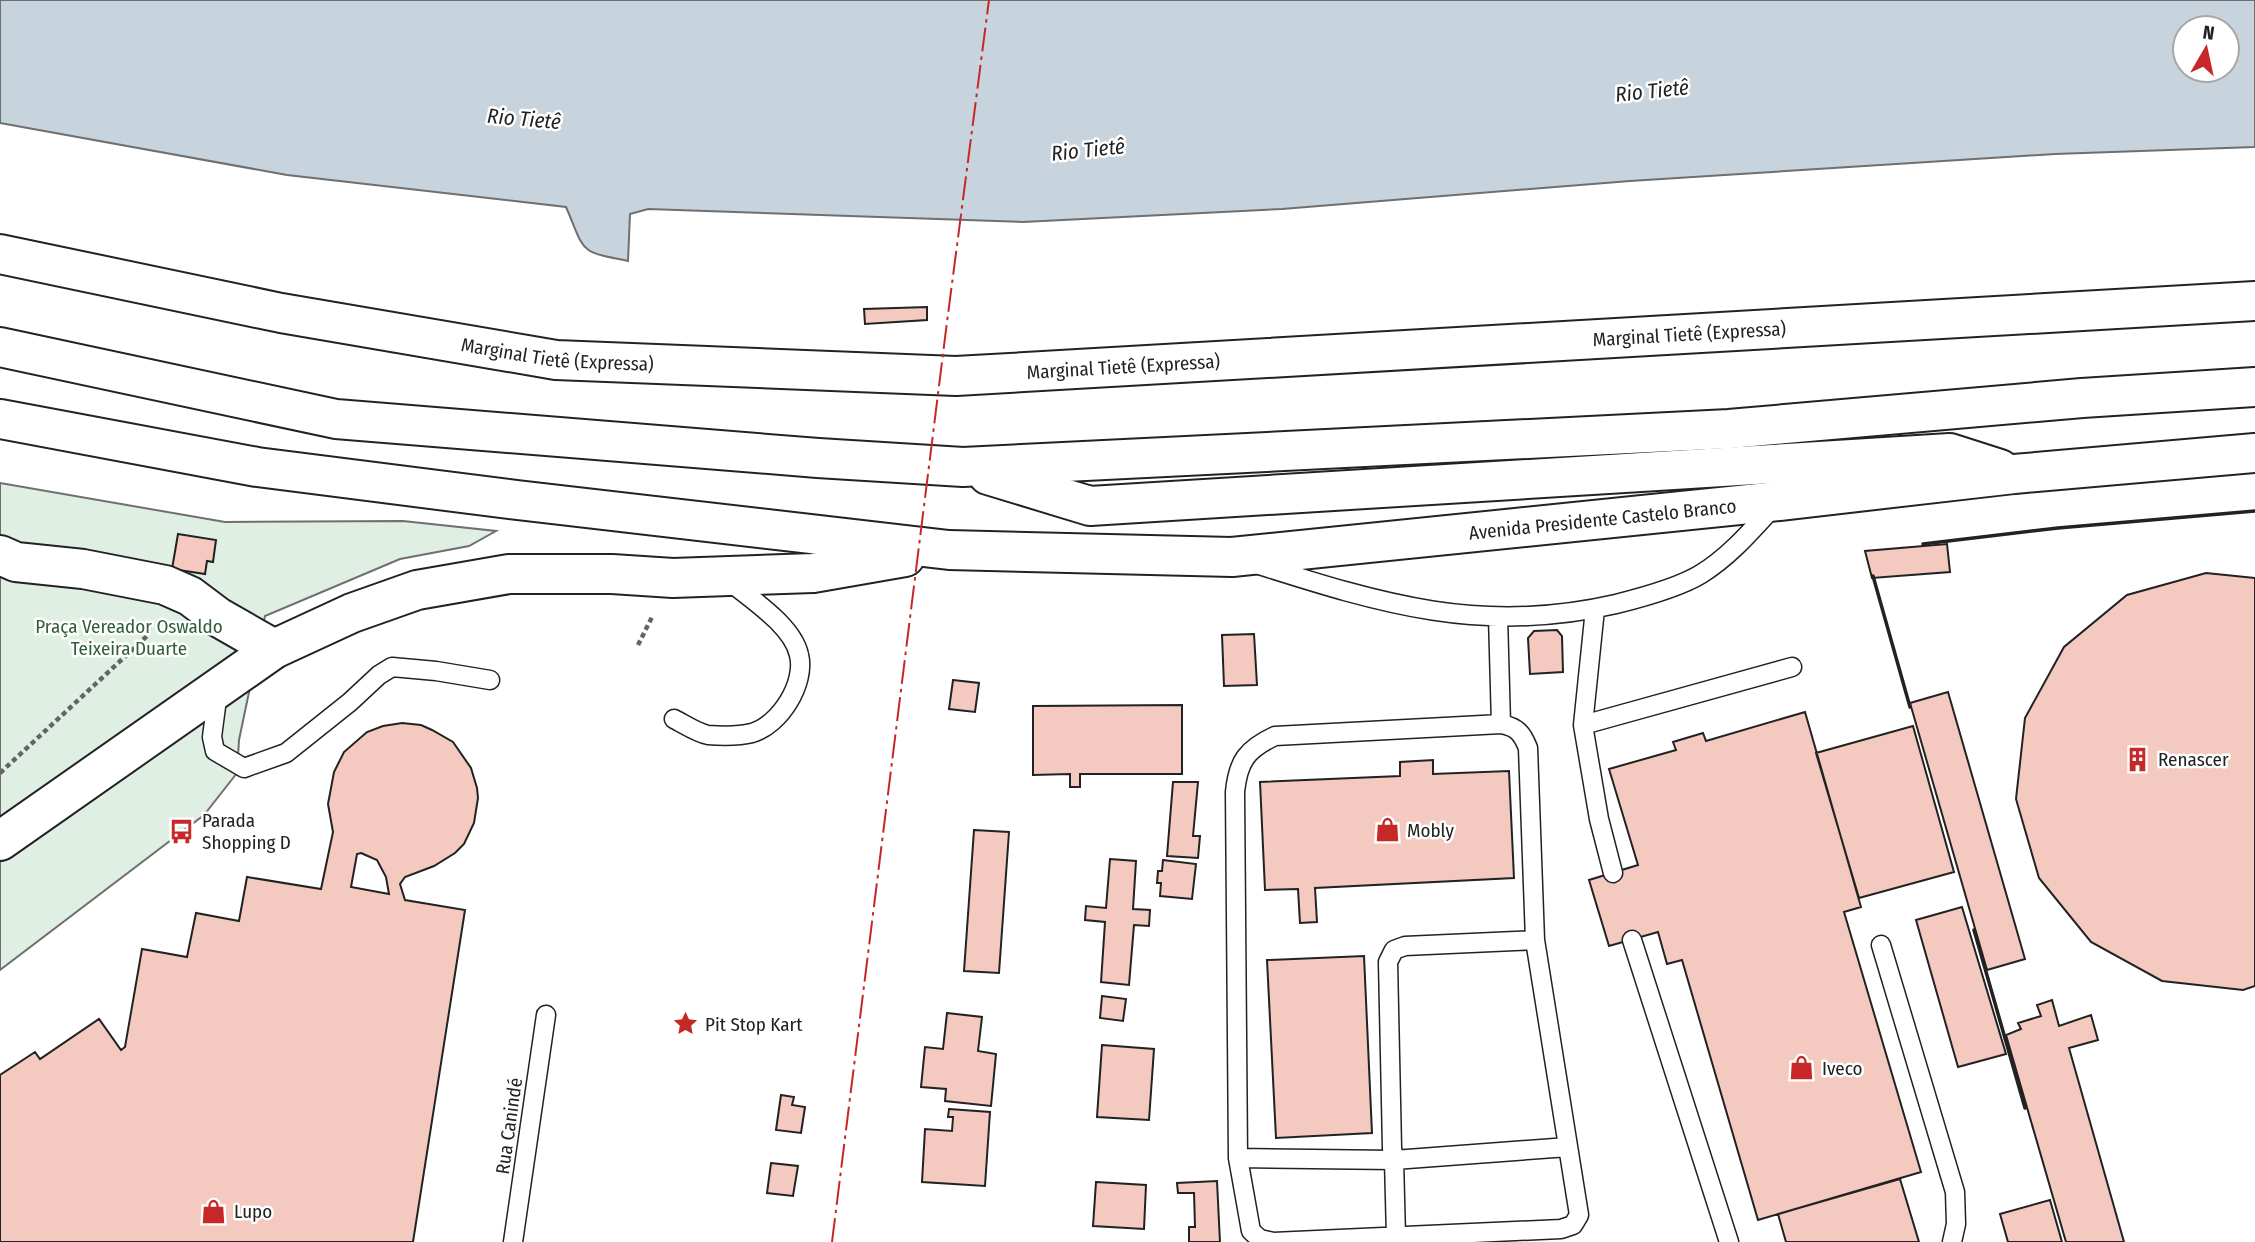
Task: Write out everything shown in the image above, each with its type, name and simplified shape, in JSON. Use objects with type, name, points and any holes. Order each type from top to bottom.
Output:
[{"type":"highway","name":"Marginal Tietê (Expressa)","points":[[0,254],[281,313],[556,360],[956,376],[2255,301]]},
{"type":"highway","points":[[0,347],[336,419],[962,467],[1729,429],[2082,398],[2255,387]]},
{"type":"highway","points":[[0,419],[257,467],[949,550]]},
{"type":"highway","points":[[962,467],[1090,506],[1950,453],[2014,474]]},
{"type":"highway","name":"Avenida Presidente Castelo Branco","points":[[949,550],[1232,557],[2014,474],[2255,453]]},
{"type":"highway","points":[[0,841],[274,649],[352,613],[417,590],[509,574],[612,574],[673,578],[813,573],[949,550]]},
{"type":"highway","points":[[0,555],[16,562],[83,569],[165,585],[190,596],[218,617],[274,649]]},
{"type":"lane","points":[[1232,557],[1334,590],[1388,604],[1440,613],[1498,617],[1545,616],[1595,609],[1638,599],[1700,575],[1732,551],[1779,501]]},
{"type":"lane","points":[[674,719],[705,734],[753,733],[771,721],[788,703],[797,685],[799,655],[783,624],[724,576]]},
{"type":"lane","points":[[1595,609],[1583,725],[1599,819],[1613,873]]},
{"type":"lane","points":[[1498,617],[1501,724]]},
{"type":"lane","points":[[219,687],[212,737],[215,751],[244,768],[286,754],[392,667],[490,680]]},
{"type":"lane","points":[[1583,725],[1792,667]]},
{"type":"lane","points":[[1501,724],[1512,726],[1521,733],[1528,748],[1535,940],[1579,1215],[1573,1225],[1562,1229],[1273,1242],[1260,1239],[1251,1231],[1238,1158],[1237,774],[1245,757],[1256,745],[1275,736],[1501,724]]},
{"type":"lane","points":[[1396,1237],[1388,962],[1395,950],[1405,946],[1535,940]]},
{"type":"lane","points":[[1632,940],[1730,1242]]},
{"type":"lane","points":[[1881,945],[1955,1192],[1956,1224],[1952,1242]]},
{"type":"lane","name":"Rua Canindé","points":[[513,1242],[546,1016]]},
{"type":"lane","points":[[1238,1158],[1394,1160],[1568,1147]]},
{"type":"path","points":[[0,773],[148,636],[152,624],[144,613]]},
{"type":"green space","name":"Praça Vereador Oswaldo Teixeira Duarte","points":[[0,483],[225,522],[403,521],[496,531],[469,546],[400,559],[265,616],[239,740],[237,773],[204,815],[0,970]]},
{"type":"water","name":"Rio Tietê","points":[[0,0],[2255,0],[2255,147],[2055,154],[1630,181],[1282,209],[1023,222],[648,209],[630,214],[628,261],[600,255],[585,247],[566,207],[287,175],[0,123]]},
{"type":"building","points":[[927,307],[927,320],[865,324],[864,309]]},
{"type":"building","points":[[178,534],[216,540],[213,562],[207,561],[205,574],[172,569]]},
{"type":"building","points":[[1947,544],[1950,572],[1872,578],[1865,551]]},
{"type":"building","name":"Renascer","points":[[2206,573],[2255,578],[2255,986],[2243,990],[2162,981],[2091,942],[2039,878],[2016,799],[2025,718],[2064,647],[2127,595]]},
{"type":"building","points":[[1557,630],[1562,636],[1563,672],[1530,674],[1528,638],[1534,631]]},
{"type":"building","points":[[1254,634],[1257,685],[1224,686],[1222,635]]},
{"type":"building","points":[[953,680],[979,683],[975,712],[949,709]]},
{"type":"building","points":[[1948,692],[2025,959],[1987,970],[1910,703]]},
{"type":"building","points":[[1182,705],[1182,774],[1080,774],[1080,787],[1070,787],[1070,774],[1033,775],[1033,706]]},
{"type":"building","name":"Iveco","points":[[1805,712],[1861,907],[1844,912],[1921,1172],[1758,1220],[1682,960],[1667,964],[1658,932],[1609,946],[1589,880],[1638,865],[1609,769],[1676,750],[1673,742],[1703,733],[1706,741]]},
{"type":"building","points":[[402,723],[421,725],[453,742],[471,768],[478,798],[474,823],[464,844],[434,866],[405,877],[400,884],[405,900],[465,910],[413,1242],[0,1242],[0,1075],[35,1052],[40,1059],[99,1019],[121,1050],[125,1047],[142,949],[187,957],[196,913],[239,921],[247,877],[321,889],[333,832],[328,804],[334,772],[344,752],[367,732]],"holes":[[[361,853],[377,860],[386,877],[389,894],[351,887],[357,854]]]},
{"type":"building","points":[[1913,726],[1954,872],[1859,898],[1816,753]]},
{"type":"building","name":"Mobly","points":[[1433,760],[1433,774],[1509,771],[1514,878],[1315,888],[1317,922],[1300,923],[1298,889],[1265,890],[1260,782],[1400,776],[1400,762]]},
{"type":"building","points":[[1173,782],[1198,782],[1193,836],[1200,836],[1198,858],[1167,856]]},
{"type":"building","points":[[974,830],[1009,832],[999,973],[964,971]]},
{"type":"building","points":[[1110,859],[1136,861],[1133,909],[1150,910],[1149,926],[1134,925],[1129,985],[1101,982],[1105,922],[1085,920],[1086,906],[1106,908]]},
{"type":"building","points":[[1163,860],[1196,864],[1192,899],[1160,896],[1158,871],[1162,871]]},
{"type":"building","points":[[1962,907],[2006,1054],[1958,1067],[1916,920]]},
{"type":"building","points":[[1364,956],[1372,1133],[1276,1138],[1267,960]]},
{"type":"building","points":[[1102,996],[1126,999],[1123,1021],[1100,1018]]},
{"type":"building","points":[[2052,1000],[2059,1026],[2091,1015],[2098,1040],[2069,1048],[2124,1242],[2066,1242],[2006,1035],[2021,1029],[2018,1023],[2041,1016],[2037,1005]]},
{"type":"building","points":[[947,1013],[982,1017],[978,1051],[996,1054],[991,1106],[945,1101],[946,1089],[921,1087],[925,1047],[943,1049]]},
{"type":"building","points":[[1102,1045],[1154,1049],[1149,1120],[1097,1117]]},
{"type":"building","points":[[781,1095],[794,1097],[792,1105],[805,1107],[801,1133],[776,1130]]},
{"type":"building","points":[[949,1109],[990,1112],[985,1186],[922,1182],[925,1129],[952,1131],[953,1117],[948,1117]]},
{"type":"building","points":[[771,1163],[798,1166],[793,1196],[767,1193]]},
{"type":"building","points":[[1900,1179],[1919,1242],[1786,1242],[1778,1214]]},
{"type":"building","points":[[1217,1181],[1220,1242],[1189,1242],[1189,1227],[1195,1227],[1194,1193],[1178,1193],[1177,1183]]},
{"type":"building","points":[[1096,1182],[1146,1185],[1144,1229],[1093,1226]]},
{"type":"building","points":[[2050,1200],[2062,1242],[2008,1242],[2000,1214]]},
{"type":"wall","points":[[1923,544],[2058,528],[2255,511]]},
{"type":"wall","points":[[1873,576],[1910,707]]},
{"type":"wall","points":[[1974,930],[2025,1108]]},
{"type":"power","points":[[832,1242],[989,0]]},
{"type":"place","name":"Renascer","points":[[2138,759]]},
{"type":"place","name":"Mobly","points":[[1387,830]]},
{"type":"place","name":"Parada Shopping D","points":[[182,831]]},
{"type":"place","name":"Pit Stop Kart","points":[[685,1024]]},
{"type":"place","name":"Iveco","points":[[1802,1068]]},
{"type":"place","name":"Lupo","points":[[214,1211]]}]
